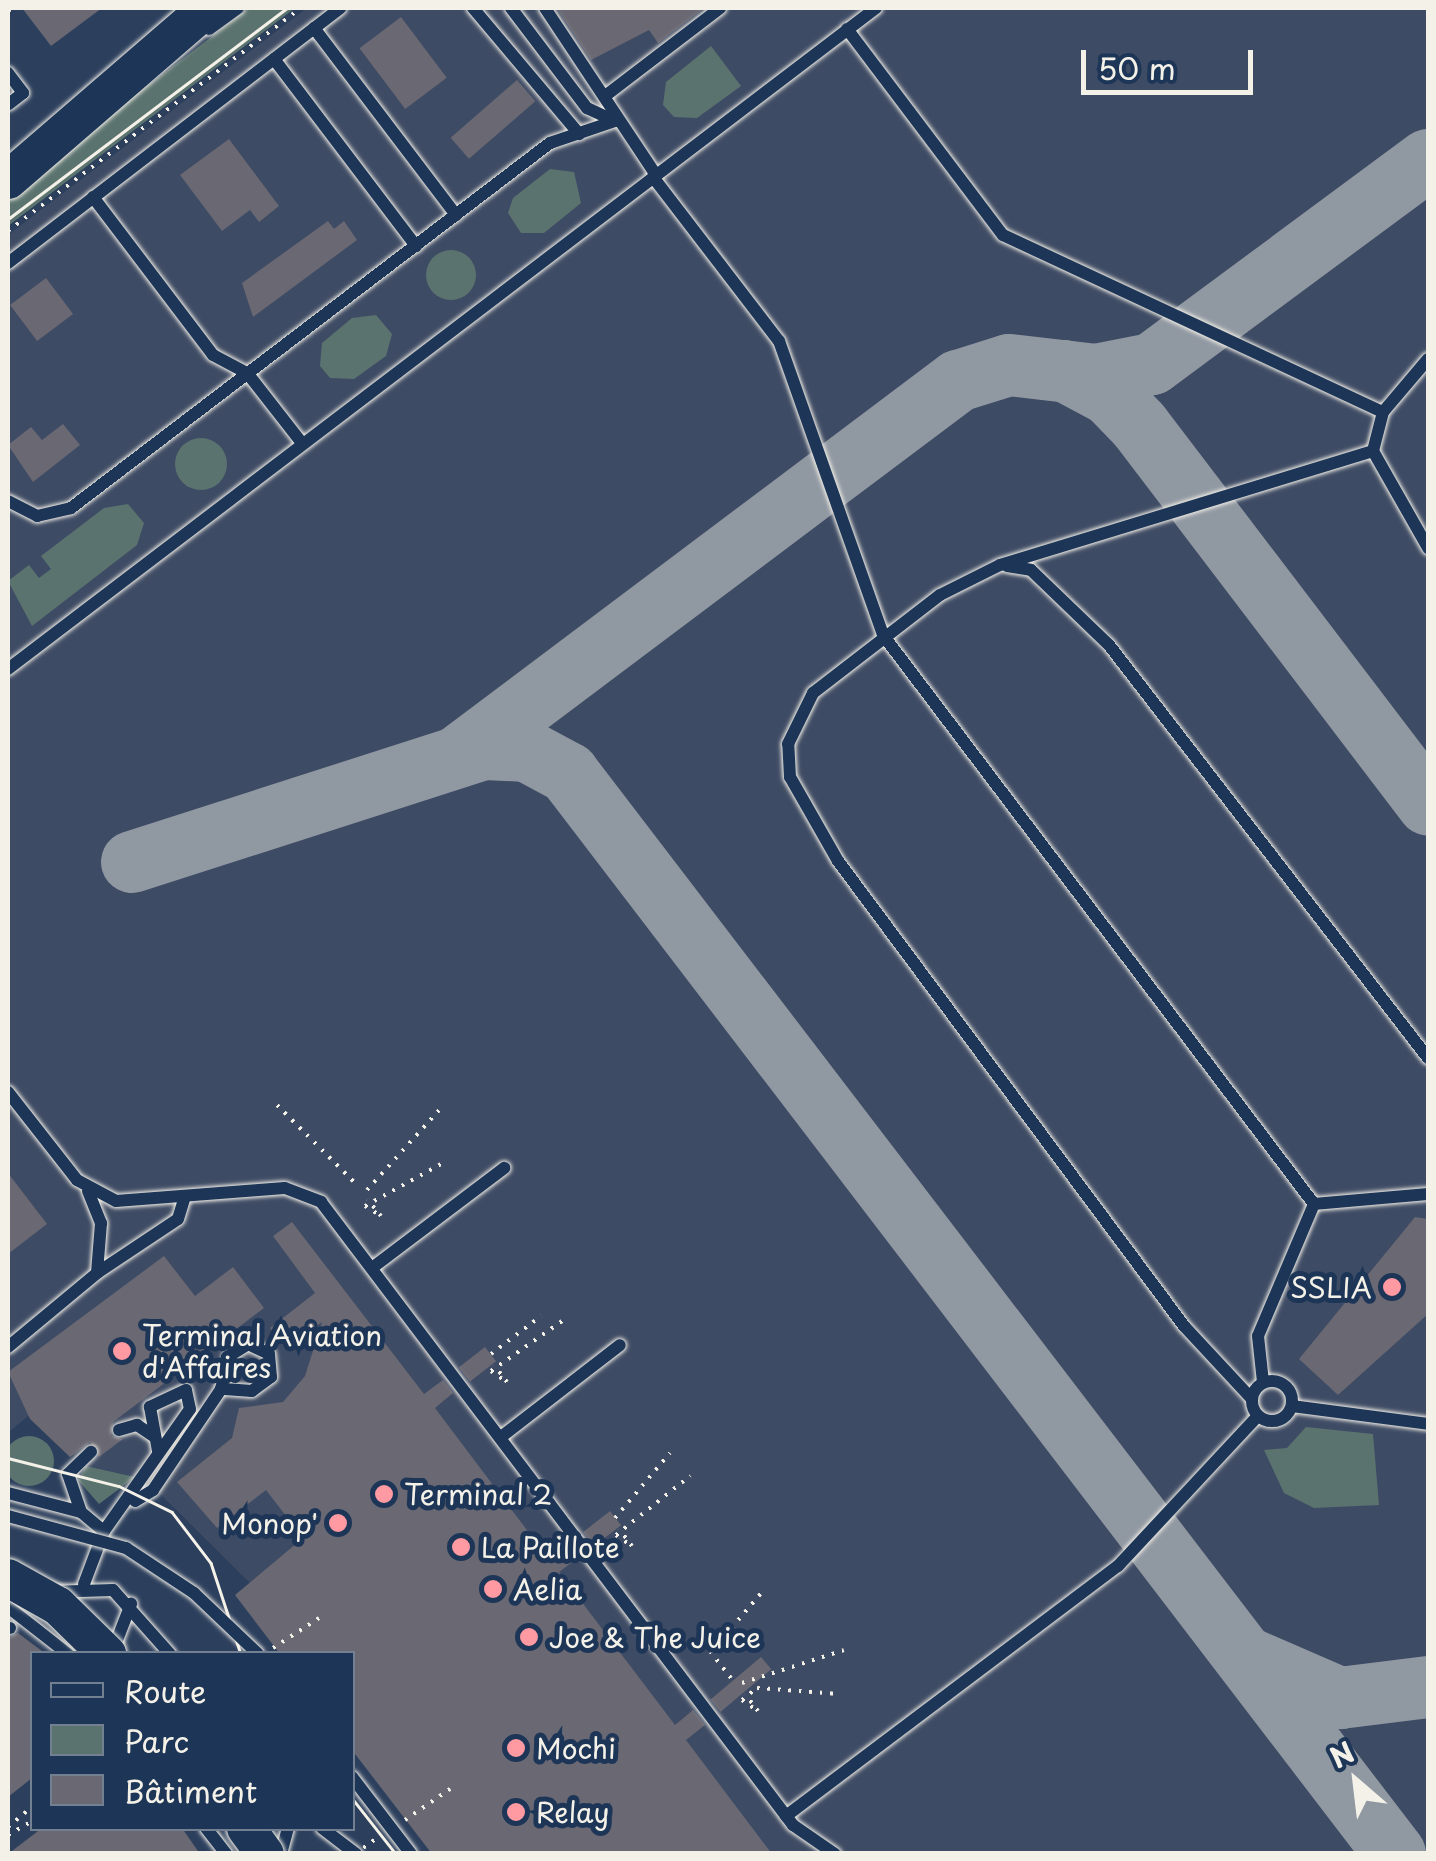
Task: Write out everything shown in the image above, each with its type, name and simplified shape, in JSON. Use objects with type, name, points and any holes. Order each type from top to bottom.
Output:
[{"type":"main road","points":[[8,180],[208,8]]},
{"type":"main road","points":[[8,1578],[58,1606],[107,1651]]},
{"type":"main road","points":[[248,1831],[265,1854]]},
{"type":"lane","points":[[141,66],[238,8]]},
{"type":"lane","points":[[8,263],[340,8]]},
{"type":"lane","points":[[473,8],[579,134]]},
{"type":"lane","points":[[511,8],[587,108],[615,122]]},
{"type":"lane","points":[[545,8],[608,93],[615,122],[779,341],[883,635],[1314,1204]]},
{"type":"lane","points":[[608,93],[720,8]]},
{"type":"lane","points":[[8,668],[876,8]]},
{"type":"lane","points":[[314,28],[456,215]]},
{"type":"lane","points":[[847,29],[1003,235],[1383,412]]},
{"type":"lane","points":[[274,59],[416,246]]},
{"type":"lane","points":[[8,72],[23,93],[9,104]]},
{"type":"lane","points":[[8,501],[37,516],[71,508],[550,144],[615,122]]},
{"type":"lane","points":[[93,197],[213,355],[248,374],[302,443]]},
{"type":"lane","points":[[1428,358],[1383,412],[1373,450],[1428,548]]},
{"type":"lane","points":[[1258,1416],[1251,1398],[1206,1354],[1025,1117],[797,792],[788,744],[796,716],[883,635],[1000,565],[1373,450]]},
{"type":"lane","points":[[1000,565],[1032,570],[1109,645],[1428,1058]]},
{"type":"lane","points":[[8,1092],[88,1191],[101,1223],[97,1273]]},
{"type":"lane","points":[[372,1268],[504,1168]]},
{"type":"lane","points":[[88,1191],[131,1203],[308,1193],[372,1268],[786,1816],[834,1854]]},
{"type":"lane","points":[[1314,1204],[1428,1194]]},
{"type":"lane","points":[[8,1348],[97,1273],[178,1219],[184,1199]]},
{"type":"lane","points":[[1251,1398],[1263,1382],[1258,1336],[1314,1204]]},
{"type":"lane","points":[[84,1584],[104,1530],[133,1502],[153,1490],[221,1389],[234,1350],[256,1344],[270,1354],[274,1370],[260,1389],[221,1389]]},
{"type":"lane","points":[[501,1437],[620,1345]]},
{"type":"lane","points":[[1263,1382],[1282,1383],[1292,1406]]},
{"type":"lane","points":[[1258,1416],[1278,1420],[1292,1406]]},
{"type":"lane","points":[[1292,1406],[1428,1424]]},
{"type":"lane","points":[[786,1816],[1118,1566],[1258,1416]]},
{"type":"lane","points":[[119,1430],[137,1425],[156,1444],[133,1502]]},
{"type":"lane","points":[[81,1512],[68,1474],[91,1452]]},
{"type":"lane","points":[[8,1492],[81,1512],[104,1530]]},
{"type":"lane","points":[[8,1516],[126,1548],[205,1601],[255,1651]]},
{"type":"lane","points":[[8,1604],[84,1584],[131,1604],[168,1651]]},
{"type":"lane","points":[[8,1604],[64,1651]]},
{"type":"lane","points":[[111,1651],[131,1604]]},
{"type":"lane","points":[[355,1781],[411,1854]]},
{"type":"lane","points":[[208,1831],[226,1854]]},
{"type":"lane","points":[[326,1831],[356,1854]]},
{"type":"path","points":[[8,230],[301,8]]},
{"type":"path","points":[[276,1105],[355,1184]]},
{"type":"path","points":[[367,1190],[443,1106]]},
{"type":"path","points":[[368,1200],[375,1208],[381,1216],[376,1220],[365,1206],[368,1204],[384,1195],[443,1163]]},
{"type":"path","points":[[491,1354],[541,1316]]},
{"type":"path","points":[[493,1368],[565,1320]]},
{"type":"path","points":[[615,1518],[670,1453]]},
{"type":"path","points":[[617,1532],[690,1476]]},
{"type":"path","points":[[730,1678],[711,1652],[762,1592]]},
{"type":"path","points":[[270,1651],[319,1618]]},
{"type":"path","points":[[742,1683],[844,1650]]},
{"type":"path","points":[[744,1697],[757,1688],[838,1694]]},
{"type":"path","points":[[8,1827],[30,1810]]},
{"type":"path","points":[[8,1835],[30,1822]]},
{"type":"shaded area","points":[[307,8],[1428,8],[1428,1853],[457,1853],[355,1660],[355,1651],[348,1651],[251,1584],[145,1479],[86,1466],[28,1416],[8,1433],[8,235]]},
{"type":"green space","points":[[249,8],[295,8],[8,226],[8,193]]},
{"type":"green space","points":[[711,46],[741,86],[697,118],[674,117],[663,105],[666,82]]},
{"type":"green space","points":[[550,169],[574,172],[581,203],[544,233],[521,233],[508,213],[513,198]]},
{"type":"green space","points":[[451,250],[468,258],[476,275],[468,292],[451,300],[434,292],[426,275],[434,258]]},
{"type":"green space","points":[[376,315],[392,334],[386,356],[354,379],[330,378],[320,366],[322,343],[352,318]]},
{"type":"green space","points":[[201,438],[219,446],[227,464],[219,482],[201,490],[183,482],[175,464],[183,446]]},
{"type":"green space","points":[[128,504],[144,523],[137,545],[32,626],[8,581],[29,565],[39,578],[51,569],[41,556],[104,508]]},
{"type":"green space","points":[[1306,1427],[1373,1434],[1379,1505],[1314,1508],[1284,1493],[1264,1450],[1287,1448]]},
{"type":"green space","points":[[29,1436],[47,1443],[54,1461],[47,1479],[29,1486],[11,1479],[4,1461],[11,1443]]},
{"type":"green space","points":[[86,1466],[135,1477],[99,1504],[78,1480]]},
{"type":"building","points":[[22,8],[102,8],[51,46]]},
{"type":"building","points":[[557,8],[704,8],[658,43],[649,30],[591,60]]},
{"type":"building","points":[[401,17],[447,78],[405,109],[359,48]]},
{"type":"building","points":[[517,80],[535,101],[469,159],[451,138]]},
{"type":"building","points":[[229,139],[279,206],[259,222],[250,210],[222,231],[180,175]]},
{"type":"building","points":[[328,221],[334,229],[344,221],[357,240],[253,317],[242,283]]},
{"type":"building","points":[[46,278],[73,314],[37,341],[10,305]]},
{"type":"building","points":[[63,424],[80,445],[33,482],[8,445],[31,427],[42,440]]},
{"type":"building","points":[[8,1173],[47,1224],[8,1254]]},
{"type":"building","name":"SSLIA","points":[[1415,1217],[1428,1219],[1428,1314],[1338,1395],[1299,1359]]},
{"type":"building","name":"Terminal 2","points":[[292,1222],[424,1394],[443,1380],[453,1393],[435,1408],[548,1558],[567,1544],[578,1558],[559,1572],[675,1725],[693,1710],[705,1725],[686,1740],[772,1854],[432,1854],[355,1754],[355,1651],[278,1651],[235,1595],[303,1538],[266,1490],[217,1528],[177,1482],[232,1438],[239,1408],[283,1402],[305,1376],[322,1322],[286,1349],[270,1328],[315,1293],[273,1236]]},
{"type":"building","name":"Terminal Aviation d'Affaires","points":[[164,1256],[195,1296],[233,1267],[264,1308],[113,1422],[111,1436],[123,1439],[99,1457],[90,1442],[70,1457],[30,1419],[8,1372]]},
{"type":"building","points":[[485,1347],[496,1361],[470,1382],[459,1367]]},
{"type":"building","points":[[610,1511],[621,1525],[594,1546],[583,1532]]},
{"type":"building","points":[[18,1633],[42,1651],[30,1651],[30,1780],[8,1797],[8,1638]]},
{"type":"building","points":[[761,1657],[771,1669],[721,1712],[710,1699]]},
{"type":"building","points":[[38,1831],[184,1831],[200,1854],[8,1854]]},
{"type":"taxiway","points":[[460,755],[958,381],[1009,365],[1096,375],[1152,364],[1428,160]]},
{"type":"taxiway","points":[[1065,371],[1110,395],[1139,425],[1428,805]]},
{"type":"taxiway","points":[[132,862],[485,749],[527,751],[568,773],[1395,1854]]},
{"type":"taxiway","points":[[1252,1660],[1340,1698],[1428,1687]]},
{"type":"tram line","points":[[8,219],[287,8]]},
{"type":"tram line","points":[[8,1458],[119,1486],[172,1512],[211,1563],[240,1651]]},
{"type":"tram line","points":[[355,1802],[396,1854]]},
{"type":"place","name":"SSLIA","points":[[1392,1287]]},
{"type":"place","name":"Terminal Aviation d'Affaires","points":[[122,1351]]},
{"type":"place","name":"Terminal 2","points":[[384,1494]]},
{"type":"place","name":"Monop'","points":[[338,1523]]},
{"type":"place","name":"La Paillote","points":[[461,1547]]},
{"type":"place","name":"Aelia","points":[[493,1589]]},
{"type":"place","name":"Joe & The Juice","points":[[529,1637]]},
{"type":"place","name":"Mochi","points":[[516,1748]]},
{"type":"place","name":"Relay","points":[[516,1812]]}]
